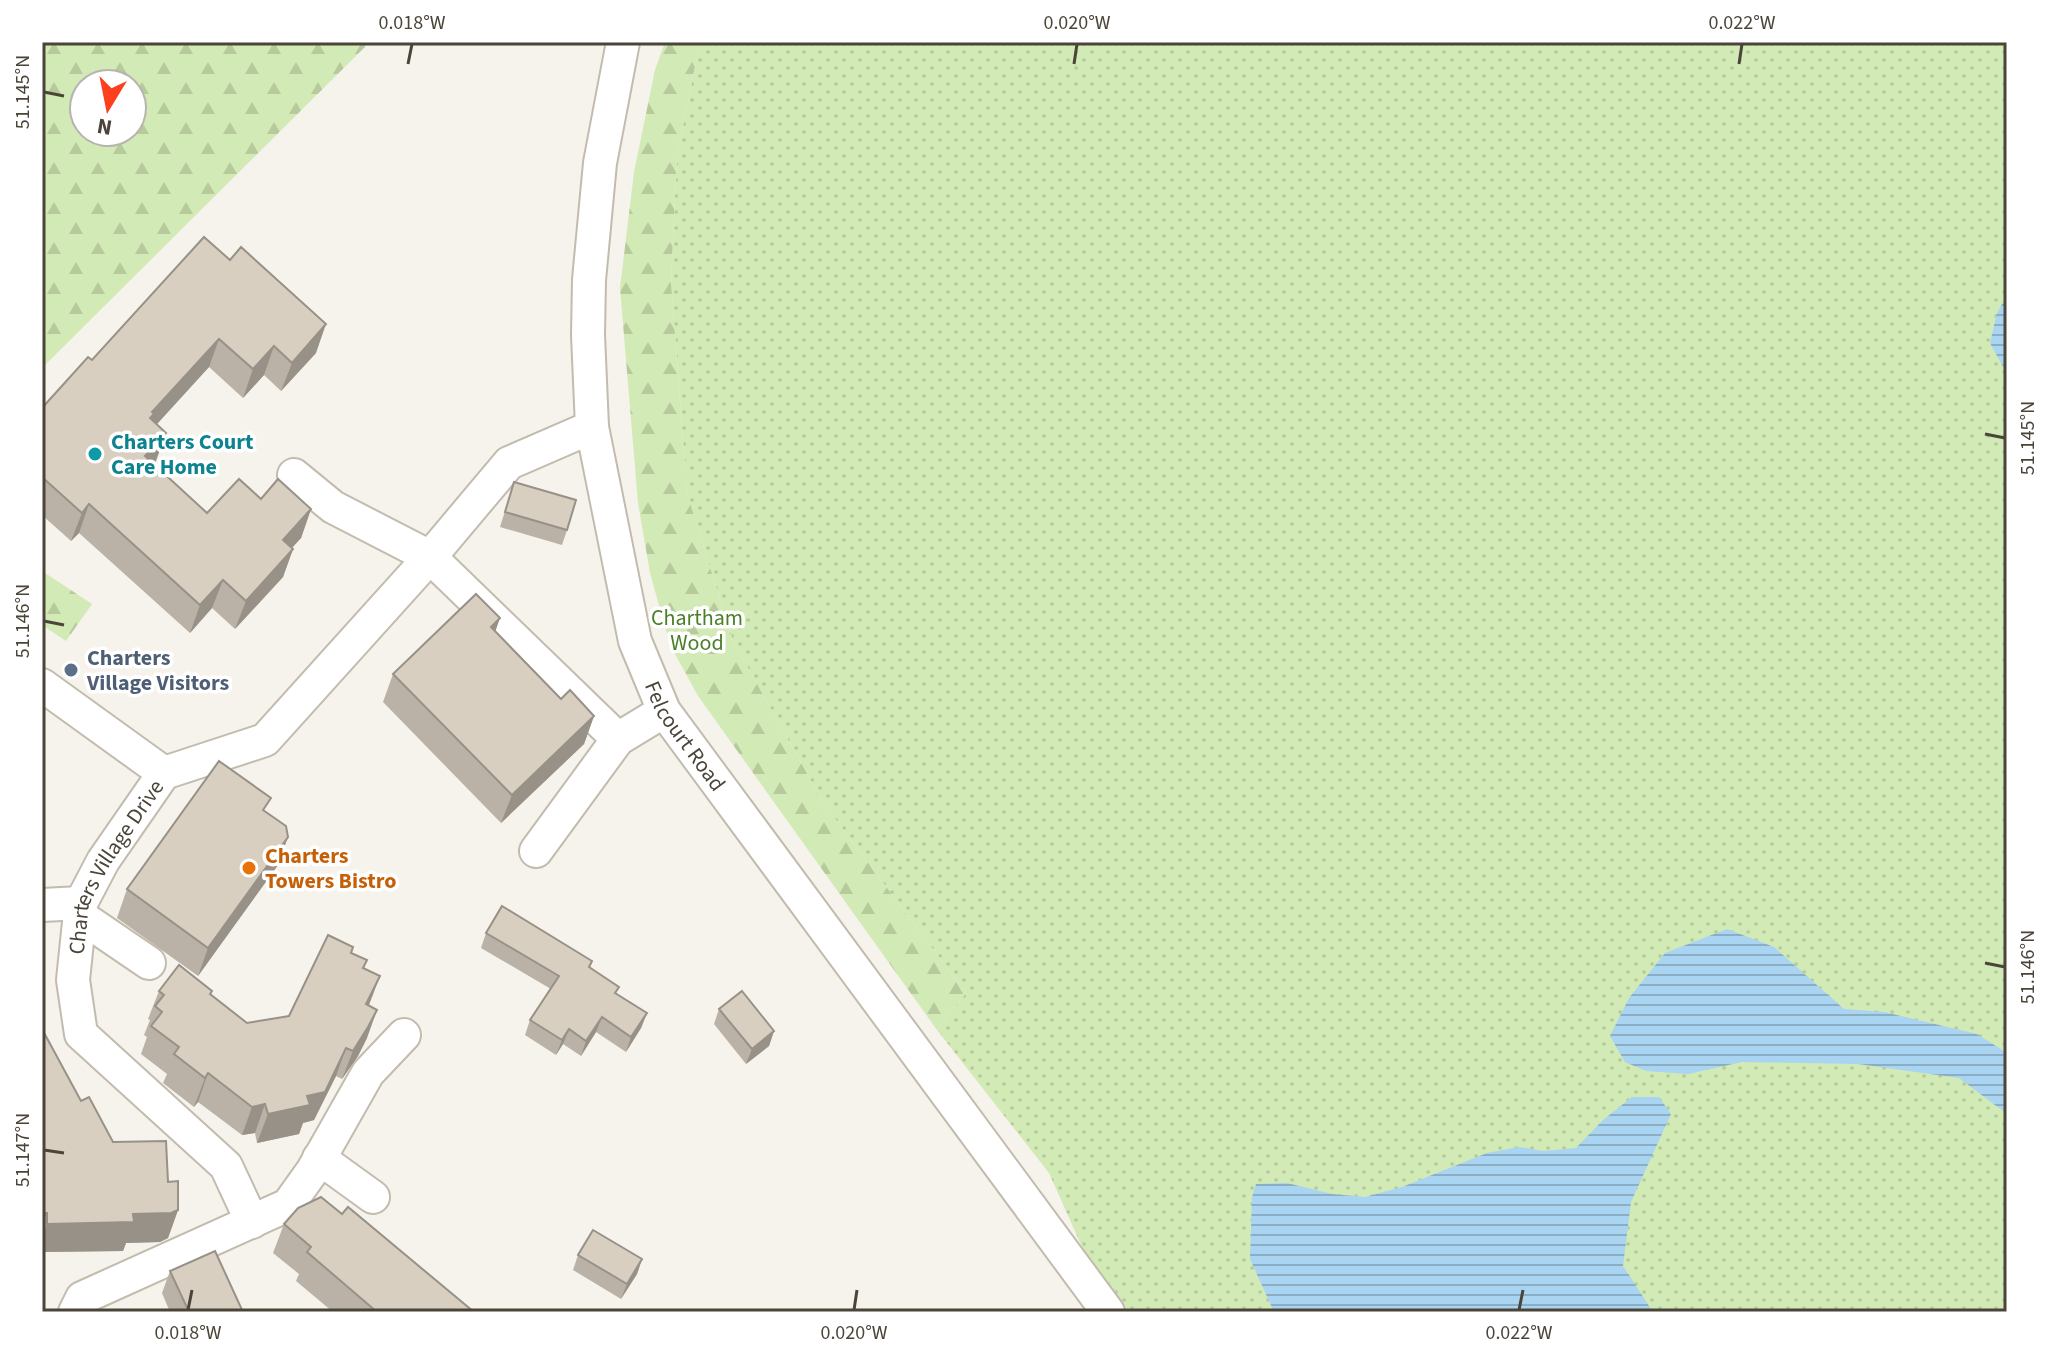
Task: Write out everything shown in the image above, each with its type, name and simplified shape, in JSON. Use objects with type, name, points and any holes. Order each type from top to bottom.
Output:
[{"type":"street","name":"Felcourt Road","points":[[623,42],[600,163],[589,280],[588,335],[592,427],[635,641],[664,711],[1108,1312]]},
{"type":"street","name":"Charters Village Drive","points":[[252,1222],[226,1166],[81,1034],[73,980],[80,909],[103,861],[164,773],[265,740],[430,557],[509,463],[592,427]]},
{"type":"street","points":[[294,475],[333,507],[430,557],[618,739]]},
{"type":"street","points":[[42,685],[164,773]]},
{"type":"street","points":[[536,851],[618,739],[664,711]]},
{"type":"street","points":[[42,905],[80,909],[149,963]]},
{"type":"street","points":[[75,1312],[82,1298],[288,1205],[368,1073],[404,1035]]},
{"type":"street","points":[[319,1158],[373,1197]]},
{"type":"green space","points":[[42,42],[370,42],[42,368]]},
{"type":"green space","name":"Chartham Wood","points":[[665,42],[700,42],[677,155],[671,282],[687,493],[733,641],[824,804],[966,993],[937,1030],[698,696],[670,645],[650,573],[638,503],[620,288],[634,172],[655,70]]},
{"type":"green space","points":[[700,42],[2007,42],[2007,1312],[1111,1312],[1049,1173],[937,1030],[966,993],[824,804],[733,641],[687,493],[671,282],[677,155]]},
{"type":"green space","points":[[42,571],[92,604],[66,641],[42,625]]},
{"type":"water","points":[[2007,295],[2007,374],[1990,343],[1997,313]]},
{"type":"water","points":[[1727,929],[1774,947],[1844,1009],[1884,1012],[1977,1034],[2007,1053],[2007,1114],[1959,1078],[1858,1064],[1742,1062],[1688,1074],[1646,1071],[1625,1062],[1610,1036],[1629,998],[1665,953]]},
{"type":"water","points":[[1632,1097],[1659,1097],[1671,1114],[1631,1202],[1623,1266],[1653,1312],[1274,1312],[1250,1259],[1252,1197],[1256,1184],[1287,1183],[1332,1194],[1365,1197],[1402,1187],[1487,1153],[1519,1147],[1544,1151],[1576,1148],[1603,1120]]},
{"type":"building","name":"Charters Court Care Home","points":[[204,237],[230,260],[241,247],[326,324],[292,363],[274,346],[253,369],[219,339],[152,412],[154,414],[150,418],[166,433],[145,456],[207,513],[239,479],[261,499],[278,479],[311,509],[283,540],[293,549],[246,601],[223,580],[200,605],[89,504],[82,513],[42,477],[42,408],[88,357],[92,360]]},
{"type":"building","points":[[514,482],[576,500],[567,530],[505,512]]},
{"type":"building","points":[[476,594],[500,618],[491,627],[561,699],[570,690],[594,716],[512,795],[393,674]]},
{"type":"building","points":[[219,761],[271,798],[263,810],[286,826],[288,837],[208,948],[127,889]]},
{"type":"building","points":[[502,906],[592,961],[589,967],[619,987],[615,993],[647,1013],[631,1037],[602,1017],[586,1041],[569,1029],[562,1040],[530,1020],[559,976],[486,933]]},
{"type":"building","points":[[328,935],[353,947],[351,953],[367,960],[363,968],[380,976],[366,1004],[377,1010],[353,1051],[346,1048],[325,1092],[307,1096],[310,1105],[268,1114],[265,1104],[252,1107],[208,1073],[205,1078],[174,1054],[179,1047],[151,1026],[162,1012],[155,1006],[164,995],[159,991],[179,965],[247,1023],[289,1016]]},
{"type":"building","points":[[742,991],[774,1031],[752,1049],[719,1009]]},
{"type":"building","points":[[42,1029],[81,1101],[89,1097],[113,1142],[166,1141],[168,1182],[178,1181],[178,1210],[133,1214],[134,1222],[47,1224],[47,1213],[42,1213]]},
{"type":"building","points":[[321,1197],[342,1214],[348,1207],[474,1312],[377,1312],[307,1252],[311,1247],[284,1224],[298,1208]]},
{"type":"building","points":[[593,1230],[642,1259],[627,1284],[578,1255]]},
{"type":"building","points":[[215,1251],[243,1312],[189,1312],[170,1271]]},
{"type":"place","name":"Charters Court Care Home","points":[[95,454]]},
{"type":"place","name":"Charters Village Visitors","points":[[71,670]]},
{"type":"place","name":"Charters Towers Bistro","points":[[249,868]]}]
